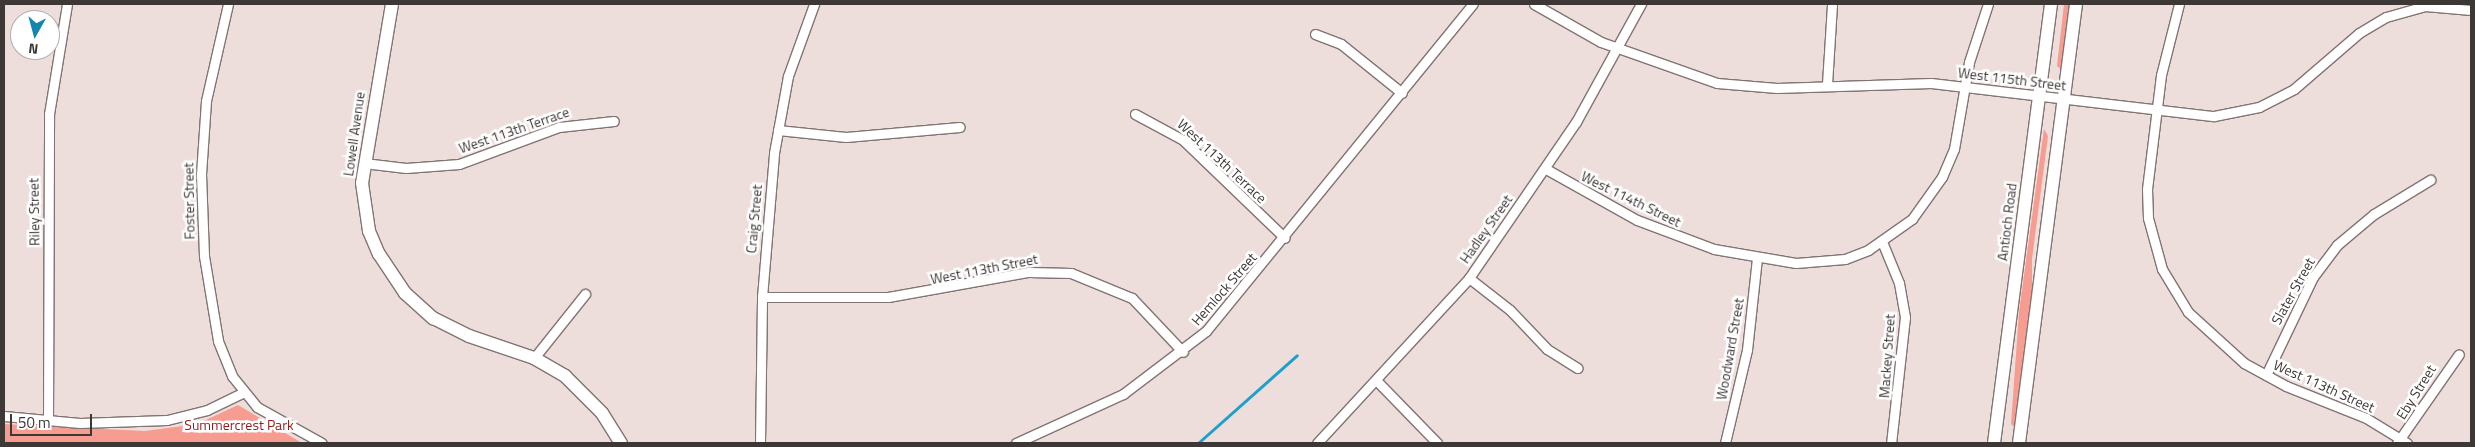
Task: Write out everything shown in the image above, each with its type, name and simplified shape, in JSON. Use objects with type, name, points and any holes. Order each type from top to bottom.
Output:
[{"type":"main road","name":"Lowell Avenue","points":[[392,4],[362,183],[369,231],[386,268],[406,293],[444,324],[534,358],[585,393],[620,443]]},
{"type":"main road","name":"Antioch Road","points":[[1994,443],[2051,4]]},
{"type":"main road","points":[[2019,443],[2076,4]]},
{"type":"street","name":"Riley Street","points":[[48,421],[49,123],[66,4]]},
{"type":"street","name":"Foster Street","points":[[228,4],[206,102],[201,204],[218,341],[244,392],[276,422],[322,443]]},
{"type":"street","name":"Craig Street","points":[[760,443],[762,297],[778,130],[797,44],[814,4]]},
{"type":"street","name":"Hemlock Street","points":[[1016,443],[1116,398],[1183,352],[1232,305],[1473,4]]},
{"type":"street","name":"West 115th Street","points":[[1534,4],[1618,49],[1717,83],[1751,87],[1904,82],[2039,95],[2156,112],[2214,116],[2259,106],[2294,89],[2359,33],[2386,17],[2430,6],[2471,10]]},
{"type":"street","name":"Hadley Street","points":[[1317,443],[1377,381],[1469,278],[1546,169],[1618,49],[1641,4]]},
{"type":"street","points":[[1828,84],[1832,4]]},
{"type":"street","points":[[1883,244],[1912,219],[1942,177],[1954,149],[1965,87],[1988,4]]},
{"type":"street","name":"West 113th Street","points":[[2179,4],[2168,39],[2156,112],[2148,218],[2162,269],[2188,312],[2209,335],[2266,375],[2366,418],[2402,442]]},
{"type":"street","points":[[1315,34],[1341,44],[1402,93]]},
{"type":"street","name":"West 113th Terrace","points":[[1135,114],[1173,131],[1285,238]]},
{"type":"street","name":"West 113th Terrace","points":[[364,163],[406,168],[459,164],[559,127],[614,120]]},
{"type":"street","points":[[778,130],[846,137],[960,127]]},
{"type":"street","name":"West 114th Street","points":[[1546,169],[1604,204],[1678,238],[1756,258],[1822,262],[1883,244]]},
{"type":"street","name":"Slater Street","points":[[2266,375],[2309,284],[2337,245],[2374,214],[2430,180]]},
{"type":"street","name":"Mackey Street","points":[[1883,244],[1899,283],[1904,317],[1891,443]]},
{"type":"street","name":"Woodward Street","points":[[1725,443],[1747,350],[1756,258]]},
{"type":"street","name":"West 113th Street","points":[[762,297],[888,297],[1029,272],[1071,273],[1132,298],[1183,352]]},
{"type":"street","points":[[1469,278],[1510,310],[1547,349],[1577,368]]},
{"type":"street","points":[[534,358],[585,294]]},
{"type":"street","name":"Eby Street","points":[[2402,442],[2459,354]]},
{"type":"street","points":[[1377,381],[1437,443]]},
{"type":"street","points":[[4,416],[48,421],[167,420],[208,410],[244,392]]},
{"type":"green space","points":[[2064,4],[2070,4],[2061,69],[2057,66]]},
{"type":"green space","points":[[2044,129],[2048,136],[2032,259],[2032,303],[2014,427],[2011,424],[2019,312]]},
{"type":"green space","name":"Summercrest Park","points":[[238,405],[302,443],[4,443],[4,424],[145,431],[197,424]]},
{"type":"waterway","points":[[1198,443],[1297,355]]}]
